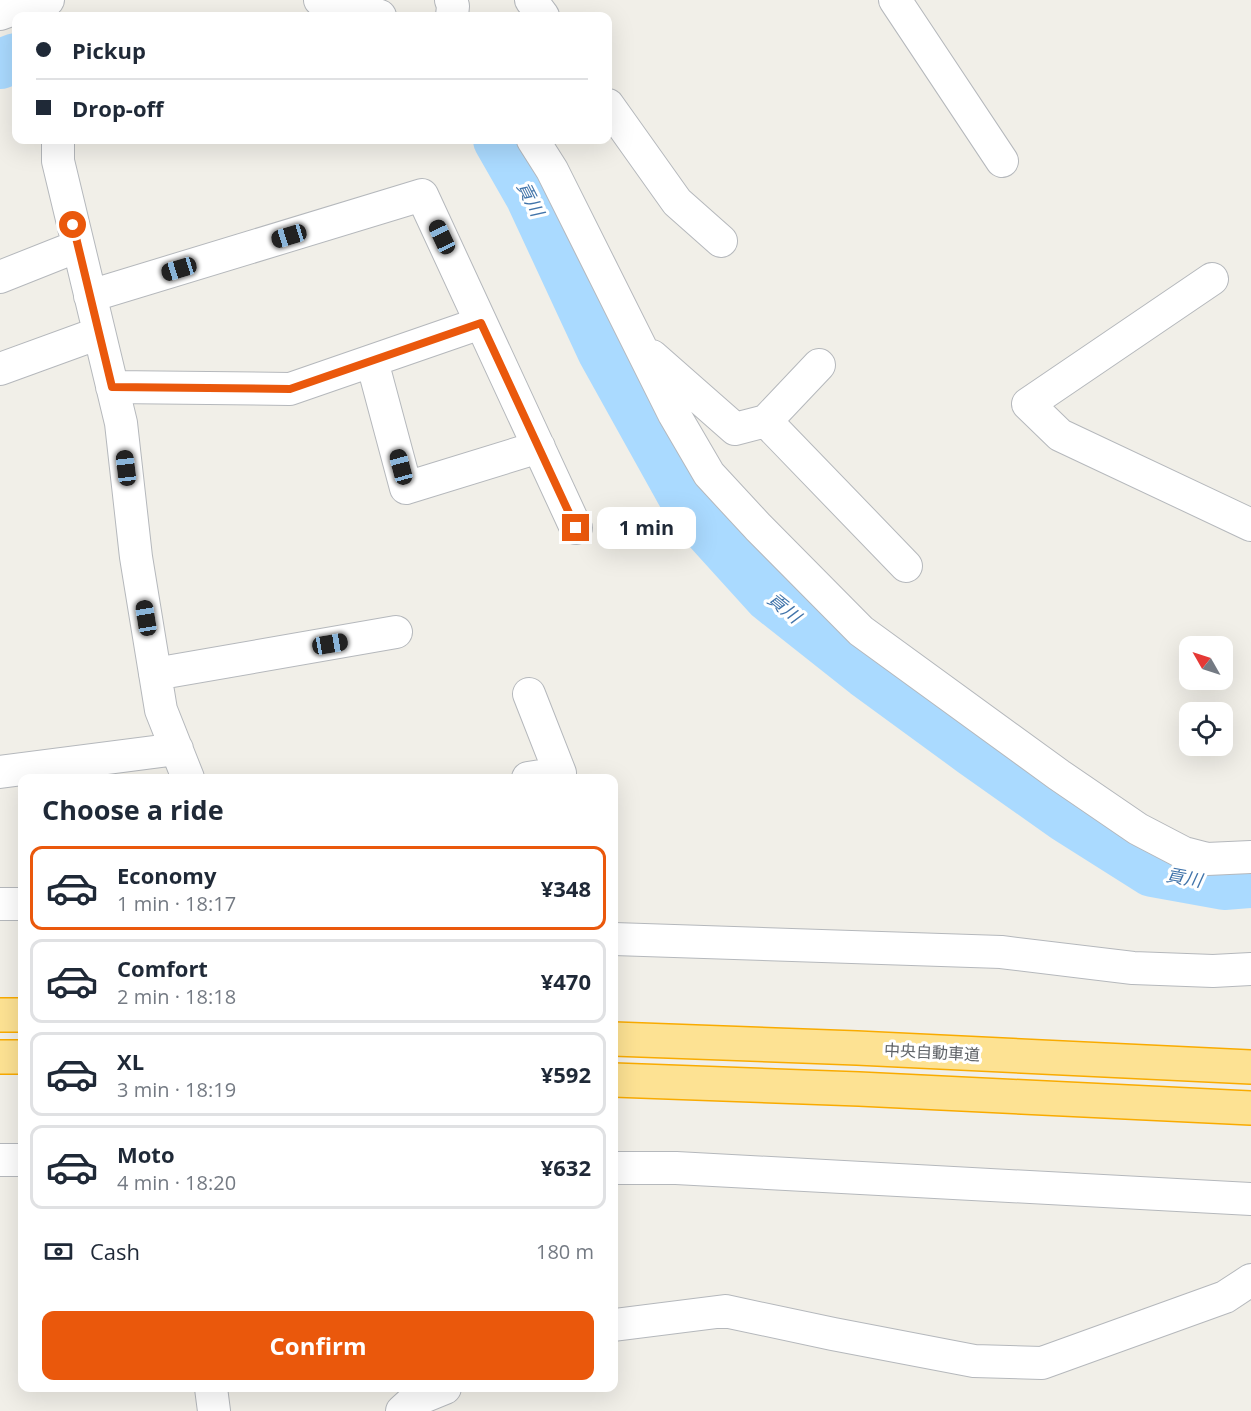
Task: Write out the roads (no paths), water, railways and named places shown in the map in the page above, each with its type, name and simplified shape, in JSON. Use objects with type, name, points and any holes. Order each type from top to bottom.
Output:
[{"type":"highway","points":[[0,1015],[18,1015]]},
{"type":"highway","name":"中央自動車道","points":[[618,1039],[1251,1067]]},
{"type":"highway","points":[[0,1056],[18,1057]]},
{"type":"highway","points":[[618,1080],[1251,1108]]},
{"type":"street","points":[[320,0],[344,3],[369,12]]},
{"type":"street","points":[[896,0],[1002,161]]},
{"type":"street","points":[[0,14],[37,7]]},
{"type":"street","points":[[612,111],[677,202],[721,241]]},
{"type":"street","points":[[58,144],[58,161],[121,423],[136,557],[161,710],[186,774]]},
{"type":"street","points":[[536,144],[552,170],[674,414],[710,474],[758,527],[861,631],[1138,830],[1184,853],[1207,859],[1251,857]]},
{"type":"street","points":[[90,296],[422,195],[576,528]]},
{"type":"street","points":[[0,277],[78,246]]},
{"type":"street","points":[[1212,279],[1028,404],[1060,435],[1251,525]]},
{"type":"street","points":[[112,387],[290,389],[481,323]]},
{"type":"street","points":[[0,369],[99,333]]},
{"type":"street","points":[[640,346],[735,429],[766,421],[819,365]]},
{"type":"street","points":[[372,361],[406,488],[539,447]]},
{"type":"street","points":[[766,421],[906,566]]},
{"type":"street","points":[[155,674],[396,632]]},
{"type":"street","points":[[529,694],[560,773],[554,774]]},
{"type":"street","points":[[0,772],[177,749]]},
{"type":"street","points":[[0,904],[18,904]]},
{"type":"street","points":[[618,939],[1001,952],[1133,969],[1213,971],[1251,969]]},
{"type":"street","points":[[0,1160],[18,1160]]},
{"type":"street","points":[[618,1168],[676,1168],[1251,1199]]},
{"type":"street","points":[[618,1325],[725,1311],[974,1361],[1042,1363],[1225,1297],[1251,1280]]},
{"type":"street","points":[[212,1392],[214,1411]]},
{"type":"street","points":[[402,1411],[413,1401],[435,1392]]},
{"type":"waterway","name":"貢川","points":[[0,64],[12,60]]},
{"type":"waterway","name":"貢川","points":[[500,144],[530,196],[602,351],[691,511],[769,597],[865,673],[973,752],[1065,817],[1152,872],[1224,885],[1251,883]]}]
